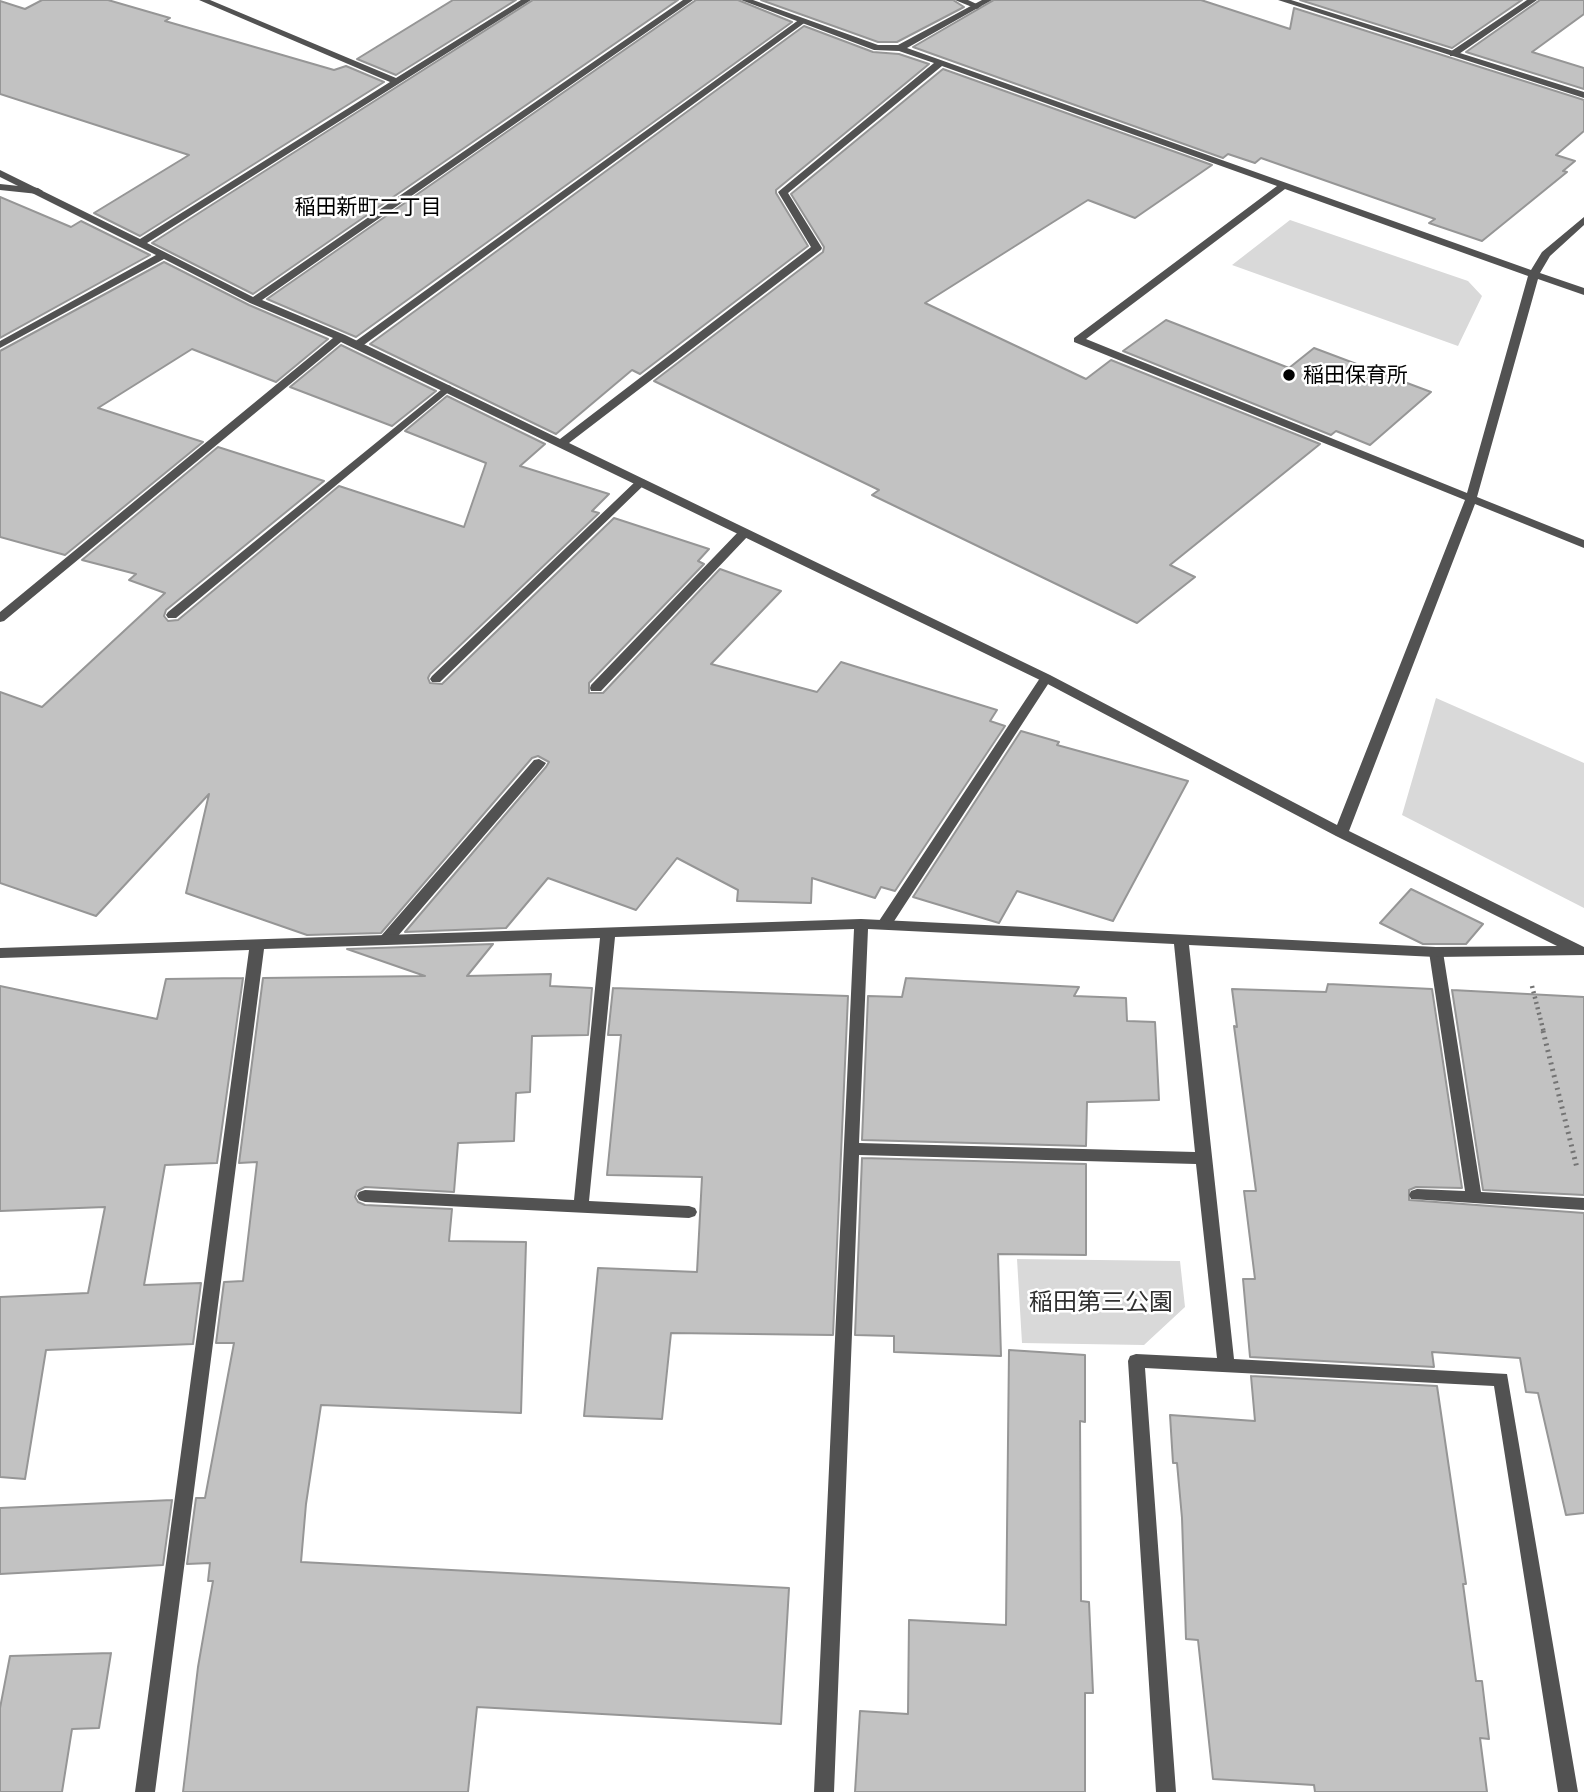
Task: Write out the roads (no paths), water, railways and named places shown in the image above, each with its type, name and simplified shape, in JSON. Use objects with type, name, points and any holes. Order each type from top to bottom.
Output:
[{"type":"street","points":[[203,0],[397,82]]},
{"type":"street","points":[[141,243],[527,0]]},
{"type":"street","points":[[254,300],[689,0]]},
{"type":"street","points":[[744,0],[877,48],[900,48],[1584,292]]},
{"type":"street","points":[[959,0],[977,6]]},
{"type":"street","points":[[900,48],[988,0]]},
{"type":"street","points":[[1282,0],[1584,95]]},
{"type":"street","points":[[1453,54],[1533,0]]},
{"type":"street","points":[[357,345],[803,21]]},
{"type":"street","points":[[562,443],[817,248],[783,192],[940,63]]},
{"type":"street","points":[[1572,91],[1584,82]]},
{"type":"street","points":[[0,173],[254,300],[341,337],[1045,678],[1340,833],[1581,951]]},
{"type":"street","points":[[1284,185],[1078,340],[1584,544]]},
{"type":"street","points":[[0,187],[38,191]]},
{"type":"street","points":[[1340,833],[1471,499],[1534,274],[1546,254],[1584,220]]},
{"type":"street","points":[[0,345],[164,256]]},
{"type":"street","points":[[0,618],[341,337]]},
{"type":"street","points":[[172,615],[447,388]]},
{"type":"street","points":[[436,679],[641,482]]},
{"type":"street","points":[[596,688],[744,533]]},
{"type":"street","points":[[884,925],[1045,678]]},
{"type":"street","points":[[386,940],[539,763]]},
{"type":"street","points":[[0,953],[861,924],[1436,951],[1581,951]]},
{"type":"street","points":[[824,1792],[861,924]]},
{"type":"street","points":[[580,1206],[608,933]]},
{"type":"street","points":[[1181,939],[1226,1366]]},
{"type":"street","points":[[145,1792],[257,945]]},
{"type":"street","points":[[1436,951],[1474,1198]]},
{"type":"street","points":[[852,1149],[1203,1158]]},
{"type":"street","points":[[1417,1195],[1584,1204]]},
{"type":"street","points":[[365,1196],[689,1212]]},
{"type":"street","points":[[1166,1792],[1136,1361],[1501,1379],[1568,1792]]},
{"type":"place","name":"稲田保育所","points":[[1289,375]]},
{"type":"district","name":"稲田新町二丁目","points":[[368,207]]},
{"type":"park label","name":"稲田第三公園","points":[[1101,1302]]}]
